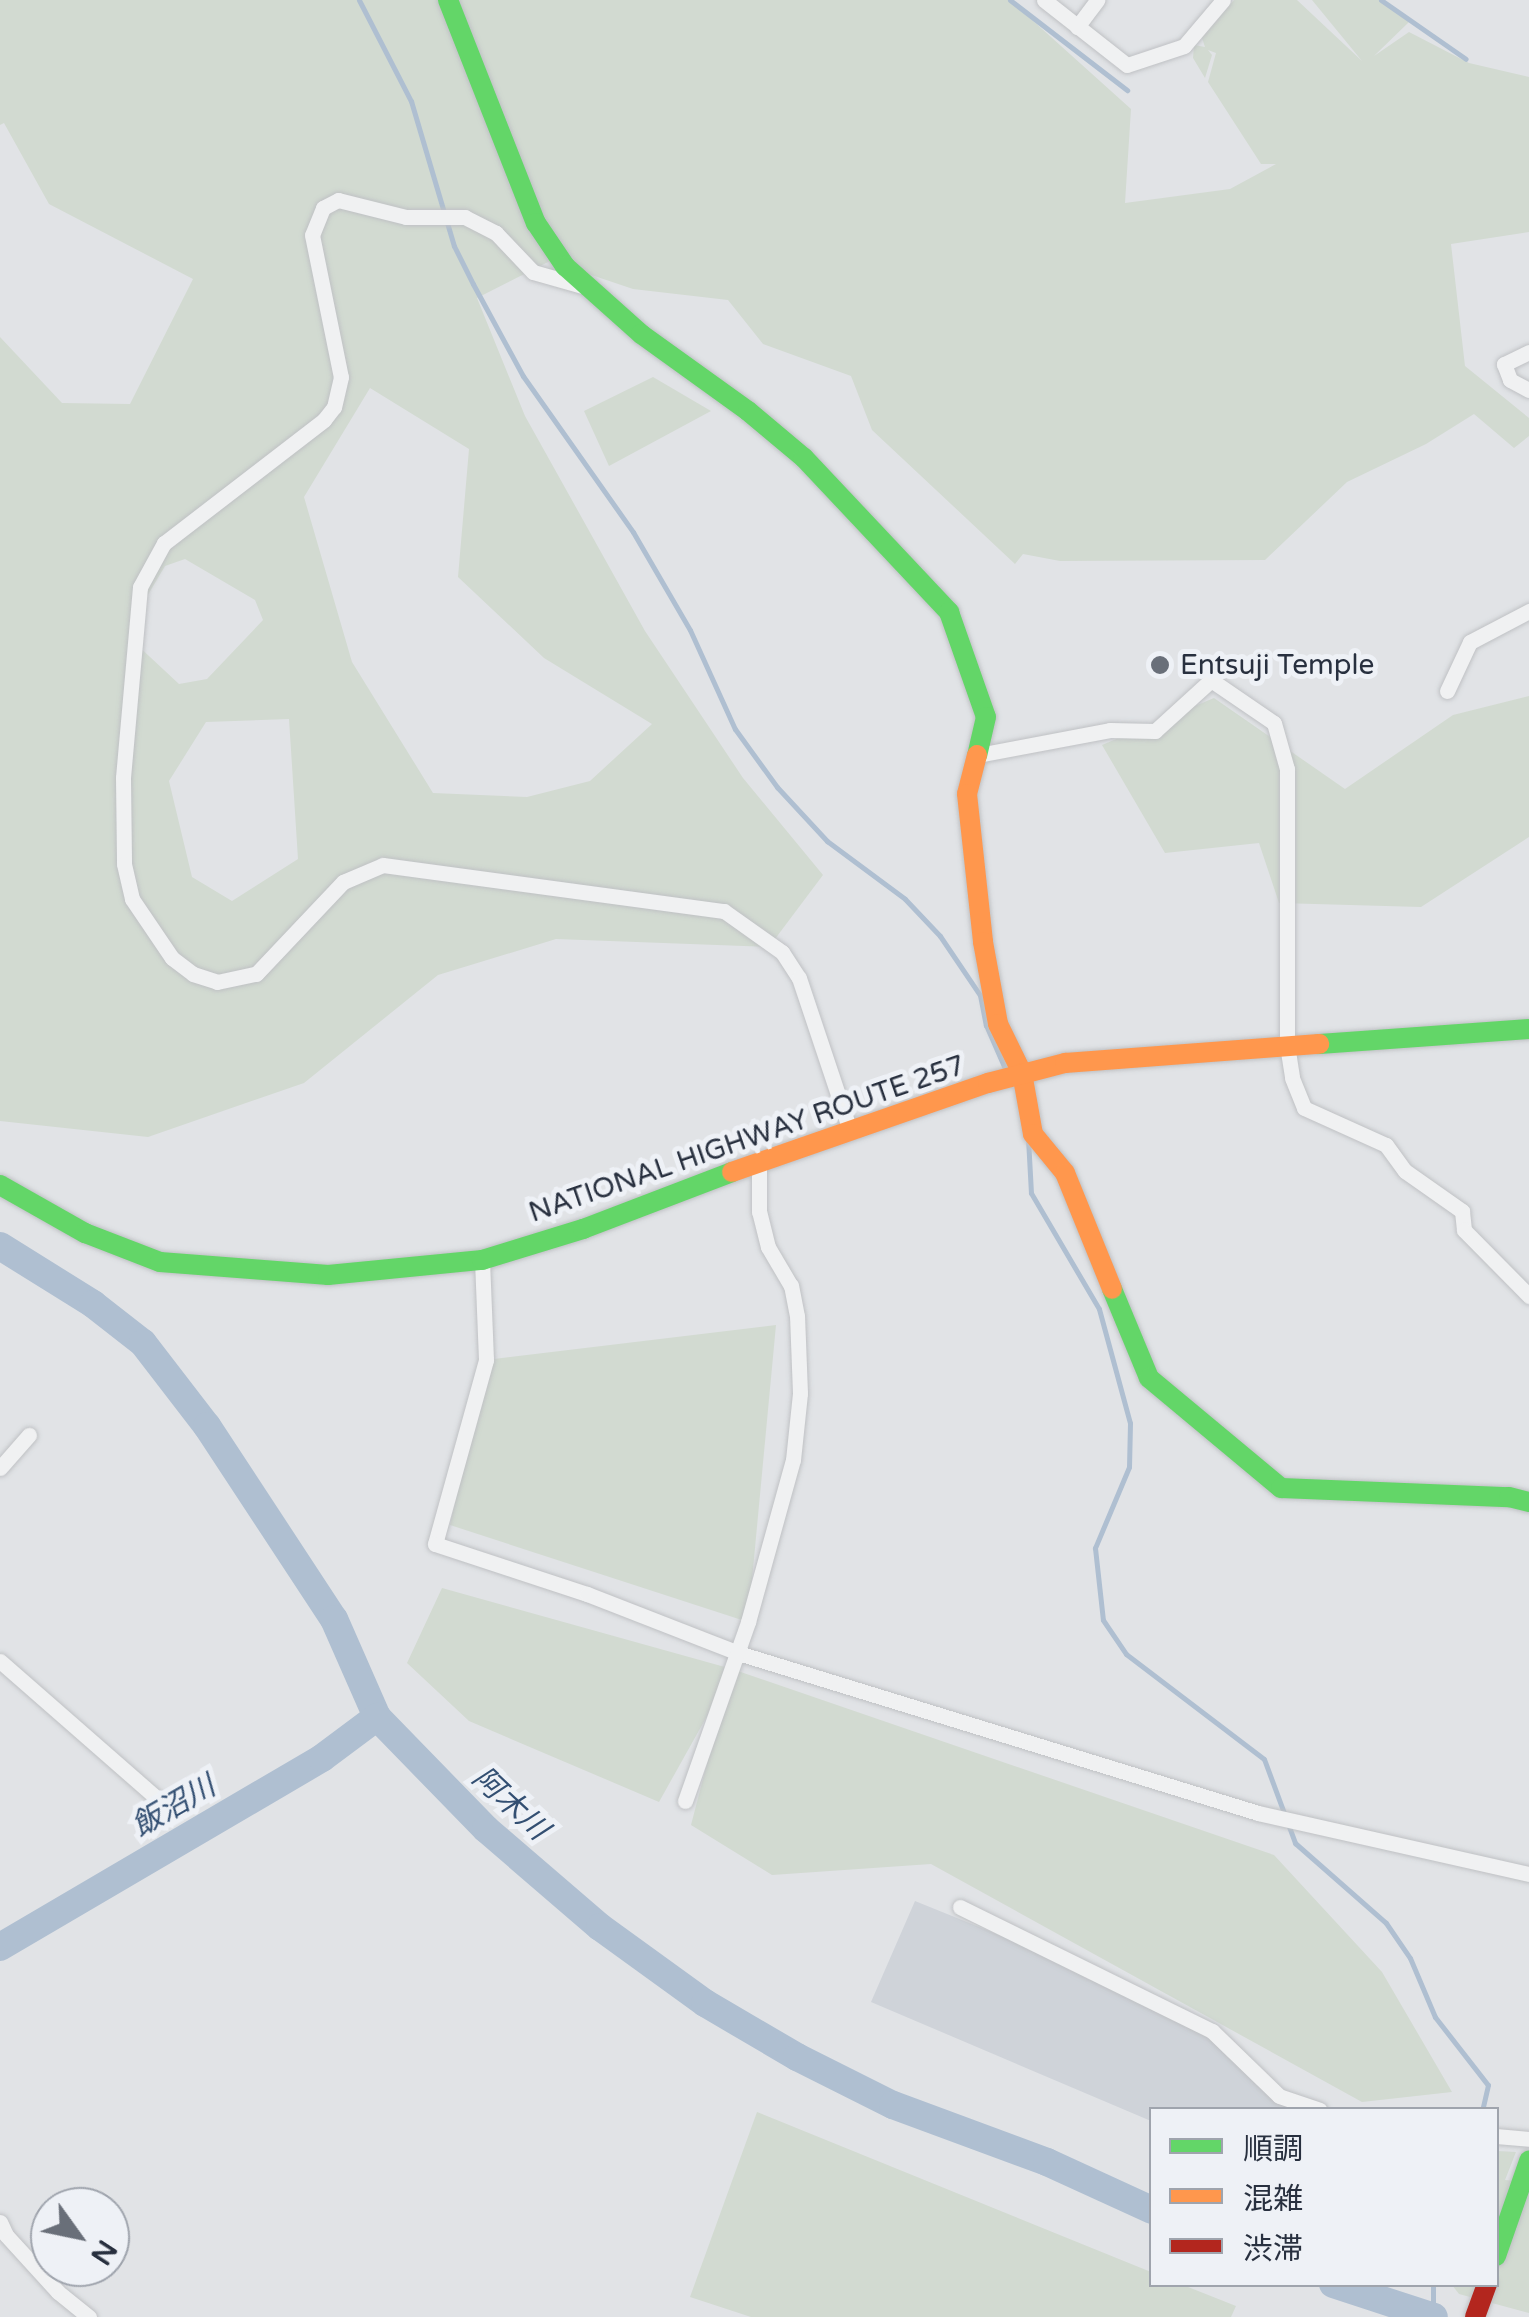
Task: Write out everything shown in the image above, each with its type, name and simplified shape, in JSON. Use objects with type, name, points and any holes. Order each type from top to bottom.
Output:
[{"type":"main road","points":[[448,0],[492,102],[536,223],[565,266],[641,334],[776,433],[832,484],[950,612],[986,717],[967,794],[983,942],[998,1024],[1022,1073],[1033,1134],[1064,1173],[1149,1378],[1281,1488],[1510,1497],[1529,1502]]},
{"type":"main road","name":"NATIONAL HIGHWAY ROUTE 257","points":[[0,1185],[85,1233],[160,1262],[328,1275],[482,1260],[583,1229],[759,1162],[988,1083],[1065,1062],[1529,1029]]},
{"type":"main road","points":[[1499,2247],[1527,2168]]},
{"type":"main road","points":[[1475,2317],[1485,2287]]},
{"type":"street","points":[[1044,0],[1127,66],[1184,46],[1223,0]]},
{"type":"street","points":[[1078,26],[1097,0]]},
{"type":"street","points":[[586,287],[533,272],[482,223],[456,217],[406,217],[338,200],[324,208],[312,235],[341,377],[334,406],[324,420],[164,543],[148,569],[136,602],[123,778],[124,864],[132,900],[172,958],[194,974],[217,982],[256,974],[343,882],[383,865],[724,911],[782,952],[799,978],[850,1130]]},
{"type":"street","points":[[1529,352],[1504,364],[1510,380],[1529,390]]},
{"type":"street","points":[[1447,691],[1470,642],[1529,611]]},
{"type":"street","points":[[978,755],[1110,730],[1155,731],[1211,680],[1274,724],[1287,769],[1286,1045],[1292,1078],[1304,1108],[1386,1146],[1404,1171],[1462,1211],[1464,1230],[1529,1296]]},
{"type":"street","points":[[686,1801],[738,1653],[793,1460],[800,1394],[797,1316],[791,1286],[768,1247],[760,1212],[759,1162]]},
{"type":"street","points":[[482,1260],[486,1360],[435,1544],[587,1594],[738,1653],[1258,1813],[1529,1874]]},
{"type":"street","points":[[0,1468],[28,1435]]},
{"type":"street","points":[[0,1661],[167,1806]]},
{"type":"street","points":[[960,1907],[1212,2031],[1279,2096],[1311,2107]]},
{"type":"street","points":[[1499,2136],[1529,2139]]},
{"type":"street","points":[[2,2232],[58,2292],[88,2317]]},
{"type":"shaded area","points":[[0,0],[1010,0],[1131,109],[1125,203],[1230,189],[1276,164],[1261,164],[1208,82],[1216,53],[1208,50],[1212,55],[1205,78],[1193,58],[1194,45],[1205,47],[1202,38],[1234,0],[1297,0],[1362,61],[1312,0],[1379,0],[1409,22],[1374,56],[1409,32],[1469,63],[1529,77],[1529,232],[1451,244],[1465,366],[1529,418],[1529,436],[1514,448],[1474,414],[1426,444],[1347,482],[1265,560],[1060,561],[1023,554],[1015,564],[872,430],[851,376],[763,344],[728,300],[633,289],[550,261],[477,298],[525,416],[645,631],[743,778],[823,875],[769,947],[556,939],[438,975],[304,1083],[148,1137],[0,1121],[0,337],[62,403],[130,404],[193,279],[49,204],[4,123],[0,125]],"holes":[[[370,388],[469,449],[458,577],[544,658],[652,724],[590,781],[527,797],[433,793],[352,662],[304,497]],[[185,559],[255,600],[263,620],[207,679],[179,684],[135,643],[133,620],[165,566]],[[289,719],[298,859],[232,901],[192,877],[169,781],[206,722]]]},
{"type":"shaded area","points":[[653,377],[711,411],[609,466],[584,411]]},
{"type":"shaded area","points":[[1529,696],[1529,837],[1421,907],[1279,903],[1259,843],[1165,853],[1102,745],[1214,698],[1345,789],[1453,715]]},
{"type":"shaded area","points":[[776,1325],[748,1622],[450,1525],[486,1360]]},
{"type":"shaded area","points":[[442,1588],[732,1669],[1274,1855],[1382,1972],[1452,2092],[1362,2102],[931,1864],[772,1875],[691,1825],[730,1675],[659,1802],[469,1721],[407,1663]]},
{"type":"shaded area","points":[[915,1901],[1105,1978],[1212,2031],[1292,2107],[1149,2107],[1149,2120],[871,2002]]},
{"type":"shaded area","points":[[757,2112],[1149,2271],[1149,2287],[1188,2287],[1236,2306],[1231,2317],[751,2317],[690,2297]]},
{"type":"shaded area","points":[[1499,2151],[1516,2152],[1505,2180],[1529,2182],[1529,2313],[1459,2294],[1454,2287],[1499,2287]]},
{"type":"waterway","points":[[359,0],[411,101],[454,246],[473,284],[523,376],[633,532],[690,630],[735,729],[777,787],[827,841],[905,899],[940,936],[980,995],[986,1025],[1006,1071]]},
{"type":"waterway","points":[[1010,0],[1127,90]]},
{"type":"waterway","points":[[1381,0],[1466,59]]},
{"type":"waterway","points":[[1028,1138],[1031,1193],[1099,1309],[1130,1423],[1129,1467],[1095,1548],[1103,1620],[1126,1654],[1264,1759],[1295,1843],[1386,1923],[1410,1958],[1435,2017],[1488,2085],[1483,2107]]},
{"type":"waterway","name":"阿木川","points":[[0,1246],[93,1304],[143,1343],[207,1426],[334,1619],[377,1717],[486,1829],[600,1927],[705,2003],[797,2057],[893,2105],[1047,2162],[1149,2209]]},
{"type":"waterway","name":"飯沼川","points":[[0,1947],[322,1758],[377,1717]]},
{"type":"waterway","name":"阿木川","points":[[1342,2287],[1434,2317]]},
{"type":"waterway","points":[[1433,2287],[1433,2317]]},
{"type":"traffic: fast","points":[[448,0],[536,223],[565,266],[641,334],[748,411],[804,458],[949,612],[986,717],[977,755]]},
{"type":"traffic: fast","points":[[1319,1044],[1529,1029]]},
{"type":"traffic: fast","points":[[0,1185],[85,1233],[160,1262],[328,1275],[482,1260],[583,1229],[732,1172]]},
{"type":"traffic: fast","points":[[1112,1289],[1149,1378],[1281,1488],[1509,1497],[1529,1502]]},
{"type":"traffic: fast","points":[[1499,2247],[1529,2161]]},
{"type":"traffic: slow","points":[[977,755],[967,794],[983,942],[998,1024],[1022,1073],[1033,1134],[1065,1173],[1112,1289]]},
{"type":"traffic: slow","points":[[732,1172],[988,1083],[1065,1063],[1319,1044]]},
{"type":"traffic: jam","points":[[1475,2317],[1486,2287]]},
{"type":"place","name":"Entsuji Temple","points":[[1160,665]]}]
